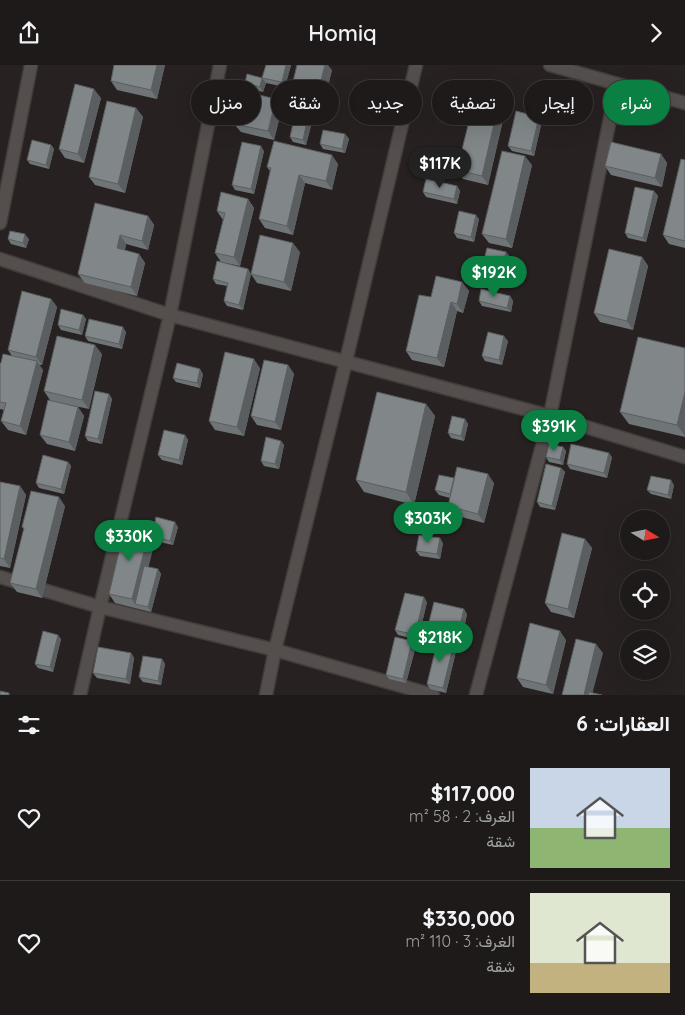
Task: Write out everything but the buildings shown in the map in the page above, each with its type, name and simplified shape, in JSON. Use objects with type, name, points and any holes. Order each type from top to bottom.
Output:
[{"type":"street","points":[[0,223],[31,65]]},
{"type":"street","points":[[80,695],[170,315],[220,65]]},
{"type":"street","points":[[266,695],[275,650],[416,65]]},
{"type":"street","points":[[550,65],[606,80]]},
{"type":"street","points":[[670,99],[685,103]]},
{"type":"street","points":[[476,695],[550,417],[609,125]]},
{"type":"street","points":[[0,259],[170,315],[550,417],[685,457]]},
{"type":"street","points":[[0,577],[100,607],[275,650],[433,695]]}]
